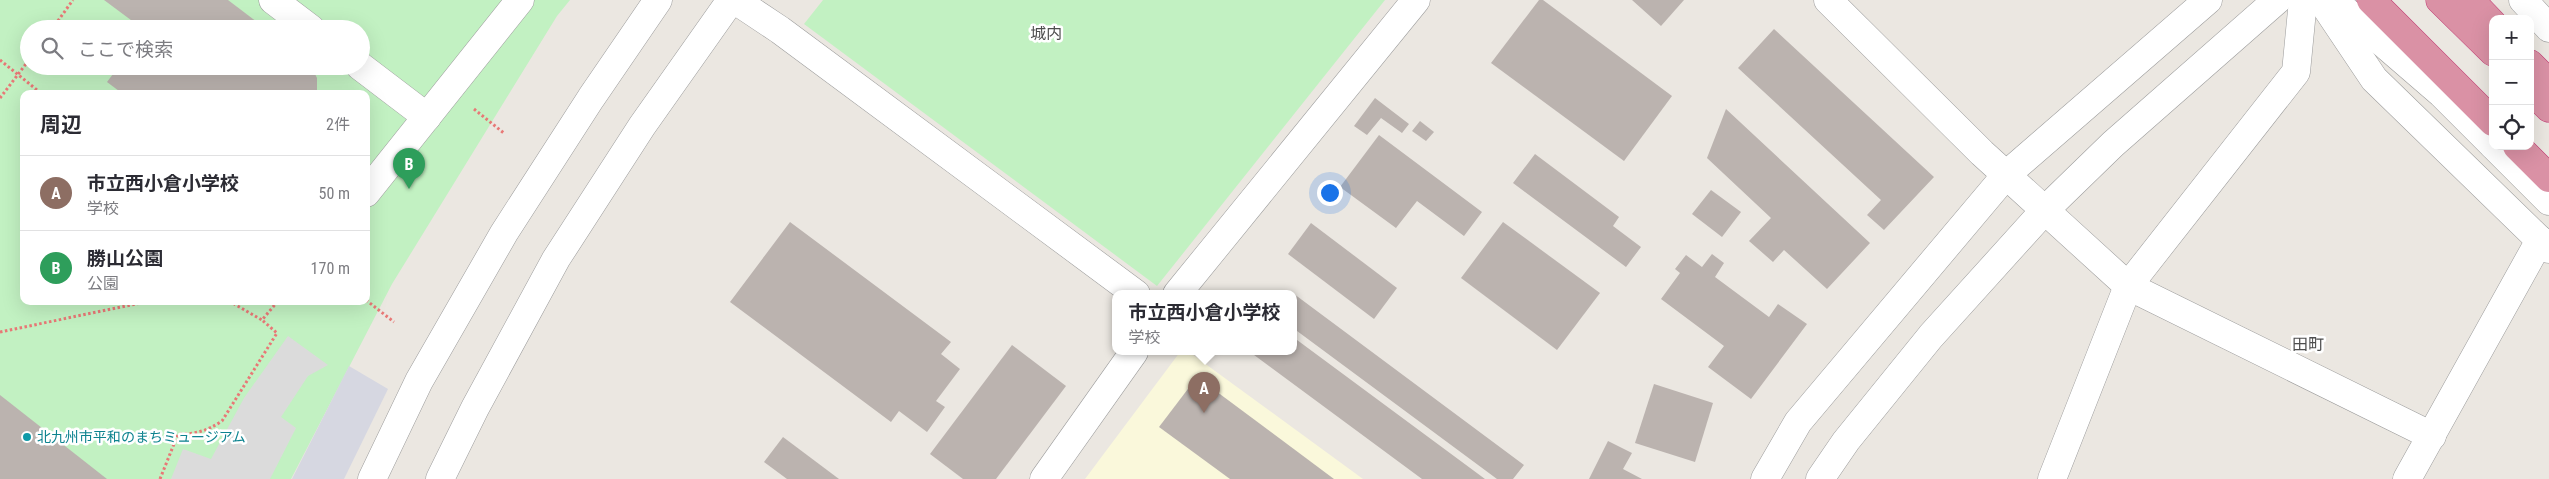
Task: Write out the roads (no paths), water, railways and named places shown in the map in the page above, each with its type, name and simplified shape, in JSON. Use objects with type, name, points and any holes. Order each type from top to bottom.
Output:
[{"type":"highway","points":[[2371,0],[2489,118]]},
{"type":"highway","points":[[2440,0],[2489,48]]},
{"type":"highway","points":[[2470,0],[2489,20]]},
{"type":"highway","points":[[2534,68],[2549,84]]},
{"type":"highway","points":[[2534,93],[2549,108]]},
{"type":"highway","points":[[2521,150],[2549,178]]},
{"type":"street","points":[[274,0],[300,20]]},
{"type":"street","points":[[370,188],[520,0]]},
{"type":"street","points":[[372,479],[420,381],[504,233],[591,98],[658,0]]},
{"type":"street","points":[[440,479],[475,408],[556,259],[642,126],[733,0],[780,30],[1131,290]]},
{"type":"street","points":[[1180,290],[1416,0]]},
{"type":"street","points":[[1828,0],[2006,175],[2128,286],[2432,436]]},
{"type":"street","points":[[1765,479],[1798,422],[2006,175],[2208,0]]},
{"type":"street","points":[[1820,479],[1846,441],[1931,336],[2044,211],[2113,144],[2277,0]]},
{"type":"street","points":[[2052,479],[2128,286],[2296,72],[2303,0]]},
{"type":"street","points":[[2321,0],[2374,79],[2545,244],[2407,479]]},
{"type":"street","points":[[2333,0],[2442,94],[2489,142]]},
{"type":"street","points":[[2487,0],[2500,15]]},
{"type":"street","points":[[2523,0],[2549,28]]},
{"type":"street","points":[[2534,56],[2549,72]]},
{"type":"street","points":[[370,74],[427,117]]},
{"type":"street","points":[[2497,150],[2549,201]]},
{"type":"street","points":[[1044,479],[1132,355]]},
{"type":"place","name":"勝山公園","points":[[409,189]]},
{"type":"place","name":"市立西小倉小学校","points":[[1204,413]]},
{"type":"place","name":"北九州市平和のまちミュージアム","points":[[27,437]]},
{"type":"district","name":"城内","points":[[1046,33]]},
{"type":"district","name":"田町","points":[[2308,344]]}]
